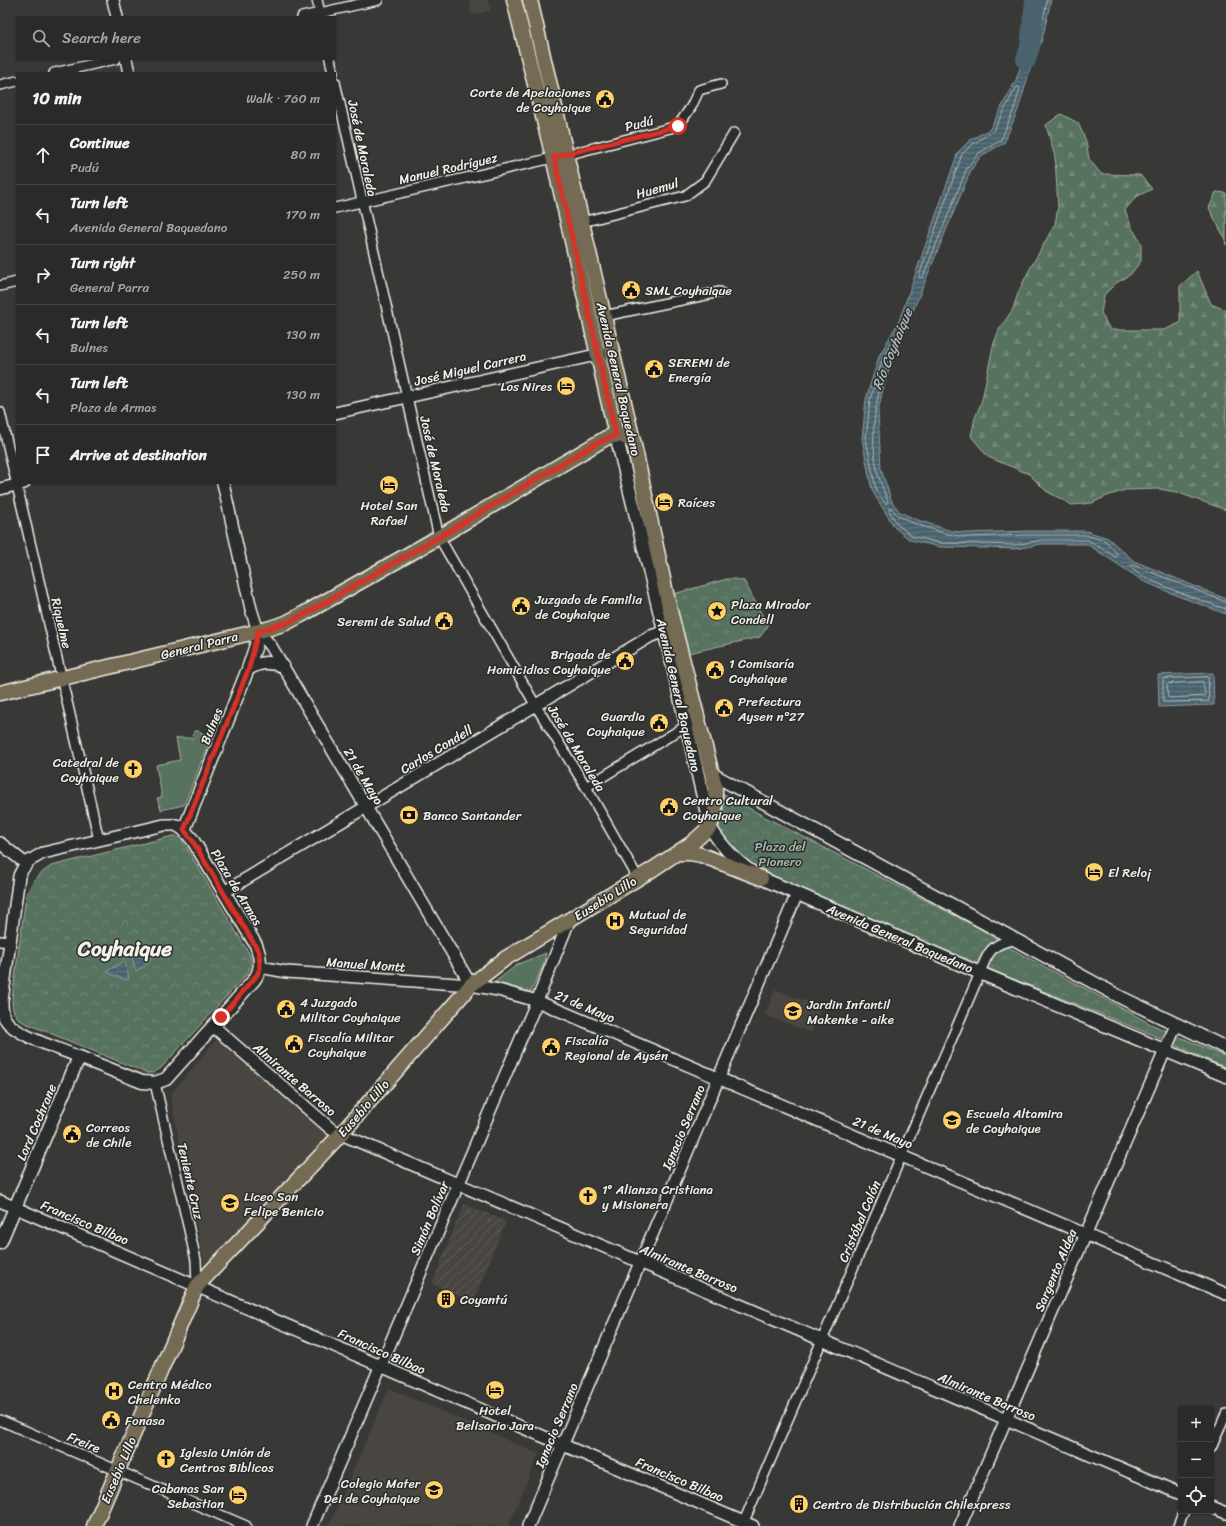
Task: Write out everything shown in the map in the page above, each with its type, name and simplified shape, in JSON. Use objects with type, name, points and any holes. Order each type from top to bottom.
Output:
[{"type":"main road","name":"Avenida General Baquedano","points":[[514,0],[560,156],[582,222],[634,445],[686,726],[710,827],[723,848],[741,865],[761,878],[980,973],[1226,1076]]},
{"type":"main road","name":"Avenida General Baquedano","points":[[530,0],[597,354],[616,435],[669,630],[712,774],[1122,998],[1226,1048]]},
{"type":"main road","points":[[616,435],[625,437],[634,445]]},
{"type":"main road","name":"General Parra","points":[[0,693],[277,626],[296,618],[439,537],[597,443],[616,435]]},
{"type":"main road","name":"Bulnes","points":[[184,830],[248,669],[256,645],[258,631]]},
{"type":"main road","points":[[248,669],[264,663],[283,666]]},
{"type":"main road","points":[[710,827],[716,800],[712,774]]},
{"type":"main road","name":"Eusebio Lillo","points":[[94,1526],[197,1286],[341,1134],[471,985],[506,958],[569,921],[678,853],[710,827]]},
{"type":"main road","name":"Plaza de Armas","points":[[184,830],[192,840],[256,945],[260,959],[260,968]]},
{"type":"main road","points":[[678,853],[701,855],[761,878]]},
{"type":"main road","points":[[79,1057],[147,1083],[155,1083],[166,1079],[254,980],[260,968]]},
{"type":"main road","name":"Lord Cochrane","points":[[0,1243],[79,1057]]},
{"type":"street","points":[[113,0],[117,16]]},
{"type":"street","points":[[317,0],[320,15],[378,0]]},
{"type":"street","points":[[58,72],[112,60]]},
{"type":"street","points":[[126,60],[129,72]]},
{"type":"street","points":[[330,60],[333,72]]},
{"type":"street","points":[[0,85],[16,81]]},
{"type":"street","name":"Pudú","points":[[560,156],[678,126],[699,90],[721,84]]},
{"type":"street","name":"José de Moraleda","points":[[336,87],[361,202],[439,537],[536,706],[586,786],[638,878]]},
{"type":"street","name":"Huemul","points":[[582,222],[685,196],[705,181],[734,133]]},
{"type":"street","name":"Manuel Rodríguez","points":[[336,208],[560,156]]},
{"type":"street","points":[[0,286],[16,282]]},
{"type":"street","points":[[604,316],[720,292]]},
{"type":"street","name":"José Miguel Carrera","points":[[336,413],[597,354],[612,352]]},
{"type":"street","name":"Riquelme","points":[[0,412],[16,470]]},
{"type":"street","points":[[0,488],[20,484]]},
{"type":"street","name":"Riquelme","points":[[20,484],[61,678],[99,840]]},
{"type":"street","name":"21 de Mayo","points":[[223,484],[251,609],[258,631],[271,646],[471,985],[498,990],[537,1001],[1226,1294]]},
{"type":"street","name":"Carlos Condell","points":[[224,892],[651,636],[669,630]]},
{"type":"street","points":[[586,786],[686,726]]},
{"type":"street","points":[[79,1057],[19,1032],[6,1020],[2,1007],[5,941],[17,883],[22,870],[32,858],[43,853],[164,825],[176,825],[184,830]]},
{"type":"street","points":[[0,843],[26,864]]},
{"type":"street","name":"Ignacio Serrano","points":[[528,1526],[797,894]]},
{"type":"street","name":"Simón Bolívar","points":[[312,1526],[537,1001],[569,921]]},
{"type":"street","name":"Cristóbal Colón","points":[[746,1525],[822,1340],[985,959],[992,949],[1002,943],[1014,940]]},
{"type":"street","name":"Manuel Montt","points":[[260,968],[287,972],[471,985]]},
{"type":"street","name":"Sargento Aldea","points":[[960,1526],[1176,1025]]},
{"type":"street","name":"Almirante Barroso","points":[[213,1026],[331,1129],[341,1134],[1178,1493]]},
{"type":"street","name":"Teniente Cruz","points":[[155,1083],[196,1260],[197,1286]]},
{"type":"street","name":"Francisco Bilbao","points":[[0,1201],[563,1444],[746,1525]]},
{"type":"street","points":[[1214,1442],[1226,1414]]},
{"type":"street","name":"Freire","points":[[0,1420],[246,1526]]},
{"type":"street","points":[[1214,1508],[1226,1513]]},
{"type":"street","points":[[1178,1526],[1183,1514]]},
{"type":"shaded area","points":[[469,0],[488,0],[491,11],[472,15]]},
{"type":"shaded area","name":"Jardin Infantil Makenke - aike","points":[[775,989],[821,1007],[811,1033],[765,1015]]},
{"type":"shaded area","name":"Liceo San Felipe Benicio","points":[[218,1038],[331,1137],[205,1268],[170,1095]]},
{"type":"shaded area","points":[[464,1204],[506,1221],[473,1302],[432,1284]]},
{"type":"shaded area","name":"Colegio Mater Dei de Coyhaique","points":[[389,1388],[539,1454],[508,1526],[329,1526]]},
{"type":"green space","points":[[1061,114],[1078,123],[1086,141],[1089,159],[1101,174],[1140,175],[1152,189],[1136,197],[1125,210],[1132,228],[1141,243],[1141,261],[1130,275],[1116,283],[1104,295],[1101,313],[1110,330],[1164,330],[1180,323],[1180,286],[1197,271],[1211,304],[1226,310],[1226,510],[1176,492],[1159,489],[1125,490],[1092,503],[1072,505],[1046,491],[1029,474],[988,457],[971,436],[975,418],[982,400],[993,346],[999,330],[1013,309],[1018,293],[1026,276],[1055,224],[1058,207],[1055,157],[1046,125]]},
{"type":"green space","points":[[1216,192],[1226,193],[1226,245],[1225,239],[1209,208]]},
{"type":"green space","name":"Plaza Mirador Condell","points":[[727,579],[744,581],[768,626],[760,637],[684,654],[670,595]]},
{"type":"green space","points":[[194,731],[199,731],[211,738],[184,805],[161,810],[157,798],[162,797],[156,765],[180,760],[176,738],[193,738]]},
{"type":"green space","name":"Plaza del Pionero","points":[[718,791],[979,928],[1012,949],[1153,1025],[1226,1057],[1226,1068],[1150,1034],[1001,974],[764,874],[751,865],[729,843],[719,828]]},
{"type":"green space","points":[[176,836],[182,840],[250,955],[251,965],[246,975],[161,1068],[153,1073],[147,1073],[20,1020],[14,1012],[12,999],[26,896],[36,879],[51,866]]},
{"type":"green space","points":[[546,953],[543,966],[531,992],[495,982],[518,964]]},
{"type":"water","points":[[1031,0],[1051,0],[1042,40],[1032,64],[1018,110],[1004,143],[981,156],[971,170],[889,369],[878,412],[881,469],[892,502],[900,512],[915,519],[948,530],[967,533],[1086,531],[1108,538],[1134,561],[1226,599],[1226,614],[1143,581],[1087,544],[1042,544],[1015,549],[940,547],[910,540],[895,528],[874,494],[871,486],[862,439],[866,399],[879,356],[899,321],[958,152],[970,140],[990,129],[1016,80],[1033,29]]},
{"type":"water","points":[[1213,673],[1214,705],[1159,707],[1158,675]]},
{"type":"water","points":[[148,947],[153,954],[146,965],[136,971],[132,957]]},
{"type":"water","points":[[125,961],[129,979],[126,980],[108,973],[107,971]]},
{"type":"waterway","name":"Río Coyhaique","points":[[1026,60],[1030,47],[1035,0]]},
{"type":"place","name":"Corte de Apelaciones de Coyhaique","points":[[605,99]]},
{"type":"place","name":"SML Coyhaique","points":[[631,290]]},
{"type":"place","name":"SEREMI de Energía","points":[[654,369]]},
{"type":"place","name":"Los Nires","points":[[566,386]]},
{"type":"place","name":"Hotel San Rafael","points":[[389,485]]},
{"type":"place","name":"Raíces","points":[[664,502]]},
{"type":"place","name":"Juzgado de Familia de Coyhaique","points":[[521,606]]},
{"type":"place","name":"Plaza Mirador Condell","points":[[717,611]]},
{"type":"place","name":"Seremi de Salud","points":[[444,621]]},
{"type":"place","name":"Brigada de Homicidios Coyhaique","points":[[625,661]]},
{"type":"place","name":"1 Comisaría Coyhaique","points":[[715,670]]},
{"type":"place","name":"Prefectura Aysen n°27","points":[[724,708]]},
{"type":"place","name":"Guardia Coyhaique","points":[[659,723]]},
{"type":"place","name":"Catedral de Coyhaique","points":[[133,769]]},
{"type":"place","name":"Centro Cultural Coyhaique","points":[[669,807]]},
{"type":"place","name":"Banco Santander","points":[[409,815]]},
{"type":"place","name":"El Reloj","points":[[1094,872]]},
{"type":"place","name":"Mutual de Seguridad","points":[[615,921]]},
{"type":"place","name":"4 Juzgado Militar Coyhaique","points":[[286,1009]]},
{"type":"place","name":"Jardin Infantil Makenke - aike","points":[[793,1011]]},
{"type":"place","name":"Fiscalía Militar Coyhaique","points":[[294,1044]]},
{"type":"place","name":"Fiscalía Regional de Aysén","points":[[551,1047]]},
{"type":"place","name":"Escuela Altamira de Coyhaique","points":[[952,1120]]},
{"type":"place","name":"Correos de Chile","points":[[72,1134]]},
{"type":"place","name":"1º Alianza Cristiana y Misionera","points":[[588,1196]]},
{"type":"place","name":"Liceo San Felipe Benicio","points":[[230,1203]]},
{"type":"place","name":"Coyantú","points":[[446,1299]]},
{"type":"place","name":"Hotel Belisario Jara","points":[[495,1390]]},
{"type":"place","name":"Centro Médico Chelenko","points":[[114,1391]]},
{"type":"place","name":"Fonasa","points":[[111,1420]]},
{"type":"place","name":"Iglesia Unión de Centros Biblicos","points":[[166,1459]]},
{"type":"place","name":"Colegio Mater Dei de Coyhaique","points":[[434,1490]]},
{"type":"place","name":"Cabanas San Sebastian","points":[[238,1495]]},
{"type":"place","name":"Centro de Distribución Chilexpress","points":[[799,1504]]},
{"type":"district","name":"Coyhaique","points":[[125,949]]},
{"type":"route","points":[[221,1017],[257,975],[260,968],[259,952],[189,835],[184,830],[249,668],[256,645],[258,631],[286,623],[305,614],[439,537],[597,443],[616,435],[554,157],[678,126]]}]
